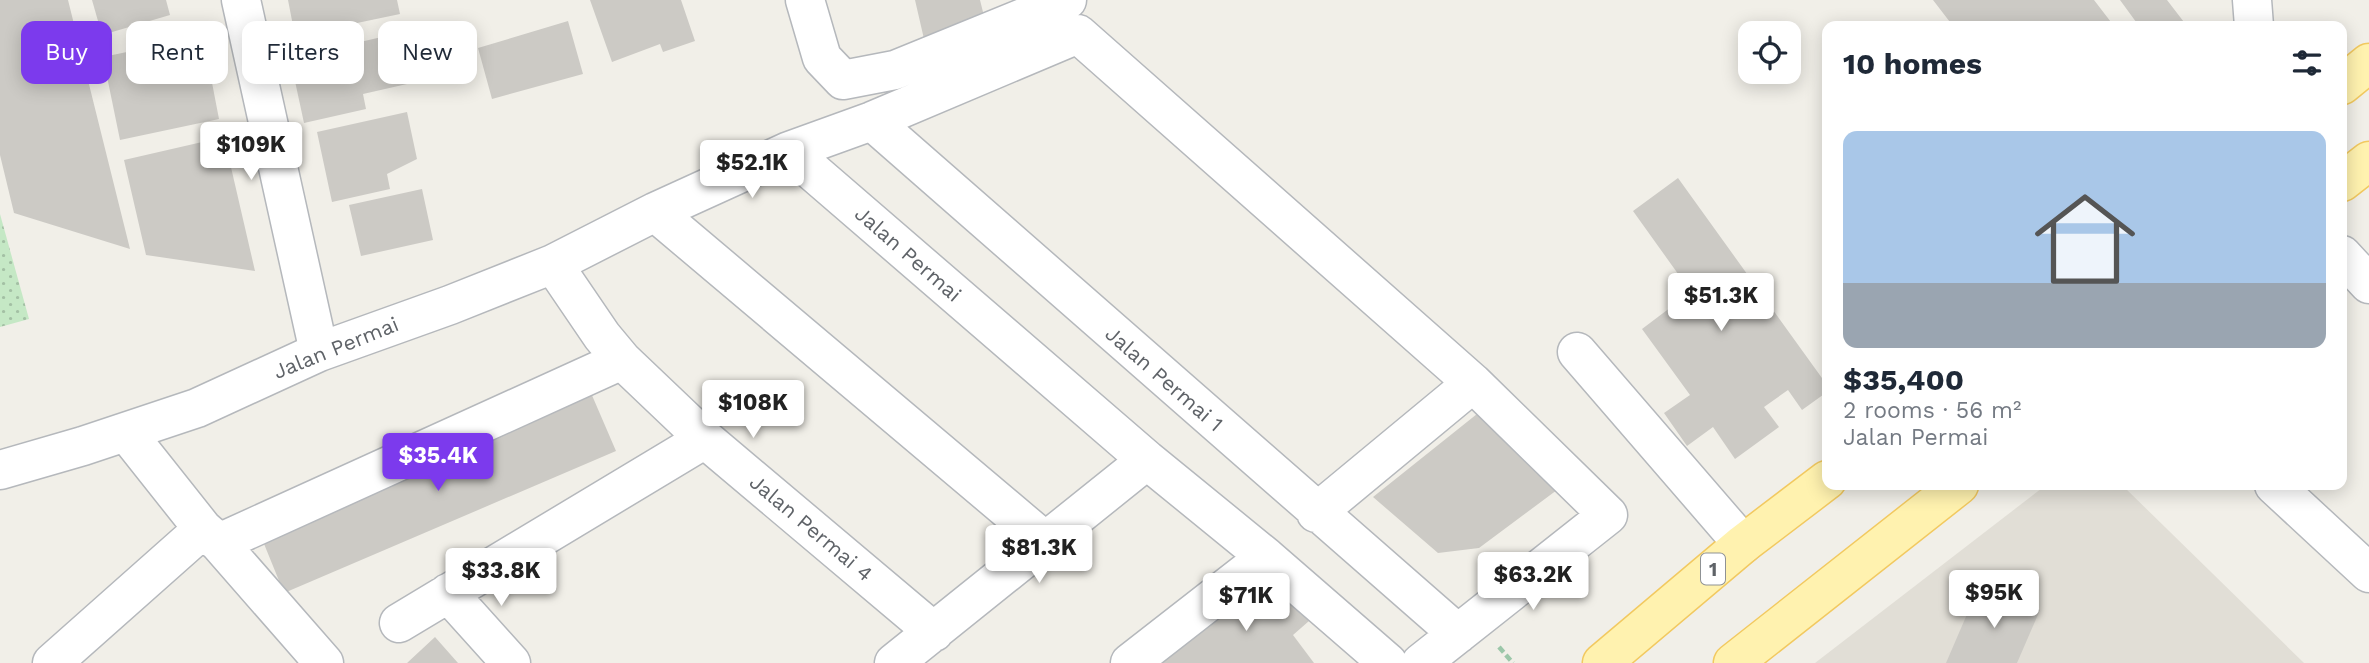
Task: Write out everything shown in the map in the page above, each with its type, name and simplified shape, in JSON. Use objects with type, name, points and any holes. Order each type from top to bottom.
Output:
[{"type":"main road","points":[[2347,81],[2369,63]]},
{"type":"main road","points":[[2347,178],[2369,161]]},
{"type":"main road","name":"1","points":[[1602,663],[1743,544],[1822,484]]},
{"type":"main road","points":[[1739,661],[1953,490]]},
{"type":"street","points":[[241,0],[319,352]]},
{"type":"street","points":[[805,0],[822,58],[843,80],[895,71],[1051,11]]},
{"type":"street","points":[[2252,0],[2254,21]]},
{"type":"street","points":[[789,151],[872,121],[1051,11]]},
{"type":"street","points":[[1051,11],[1473,383],[1608,515],[1421,663]]},
{"type":"street","name":"Jalan Permai 1","points":[[872,121],[1316,513],[1458,634]]},
{"type":"street","name":"Jalan Permai","points":[[0,470],[197,408],[319,352],[450,305],[553,264],[655,212],[789,151],[1147,460],[1266,557],[1388,663]]},
{"type":"street","points":[[655,212],[1046,542]]},
{"type":"street","points":[[2347,260],[2369,284]]},
{"type":"street","name":"Jalan Permai 4","points":[[553,264],[602,336],[622,360],[705,439],[934,632]]},
{"type":"street","points":[[1577,352],[1743,544]]},
{"type":"street","points":[[52,663],[211,536],[622,360]]},
{"type":"street","points":[[1316,513],[1473,383]]},
{"type":"street","points":[[126,432],[304,656]]},
{"type":"street","points":[[399,623],[705,439]]},
{"type":"street","points":[[894,663],[1147,460]]},
{"type":"street","points":[[2279,490],[2369,573]]},
{"type":"street","points":[[1130,663],[1266,557]]},
{"type":"street","points":[[448,593],[511,663]]},
{"type":"shaded area","points":[[2040,490],[2127,490],[2304,663],[1815,663]]},
{"type":"green space","points":[[0,214],[29,319],[0,327]]},
{"type":"building","points":[[0,0],[68,0],[73,21],[21,21],[21,84],[89,84],[130,249],[14,213],[0,155]]},
{"type":"building","points":[[92,0],[166,0],[170,15],[150,21],[126,21],[126,28],[112,32],[112,21],[98,21]]},
{"type":"building","points":[[288,0],[397,0],[400,14],[364,22],[292,21]]},
{"type":"building","points":[[590,0],[681,0],[695,41],[663,52],[660,44],[612,62]]},
{"type":"building","points":[[915,0],[980,0],[986,24],[924,39]]},
{"type":"building","points":[[1933,0],[2094,0],[2110,21],[1949,21]]},
{"type":"building","points":[[2120,0],[2167,0],[2183,21],[2135,21]]},
{"type":"building","points":[[568,21],[583,74],[492,99],[478,48]]},
{"type":"building","points":[[378,38],[378,84],[407,84],[363,94],[366,109],[304,123],[296,84],[364,84],[364,41]]},
{"type":"building","points":[[126,52],[126,84],[212,84],[219,119],[120,140],[109,84],[112,84],[112,55]]},
{"type":"building","points":[[407,112],[417,159],[387,174],[390,189],[332,202],[317,132]]},
{"type":"building","points":[[224,137],[255,271],[146,255],[124,160]]},
{"type":"building","points":[[1678,178],[1822,378],[1822,396],[1802,410],[1788,390],[1764,407],[1779,427],[1735,459],[1713,427],[1687,446],[1664,413],[1690,395],[1642,329],[1691,292],[1633,211]]},
{"type":"building","points":[[422,189],[433,240],[361,256],[349,205]]},
{"type":"building","points":[[591,393],[616,451],[284,593],[260,534]]},
{"type":"building","points":[[1482,410],[1561,487],[1479,548],[1438,553],[1373,497]]},
{"type":"building","points":[[1263,578],[1309,621],[1293,635],[1314,663],[1152,663]]},
{"type":"building","points":[[1980,584],[2040,610],[2017,663],[1946,663]]},
{"type":"building","points":[[435,637],[458,663],[407,663]]}]
